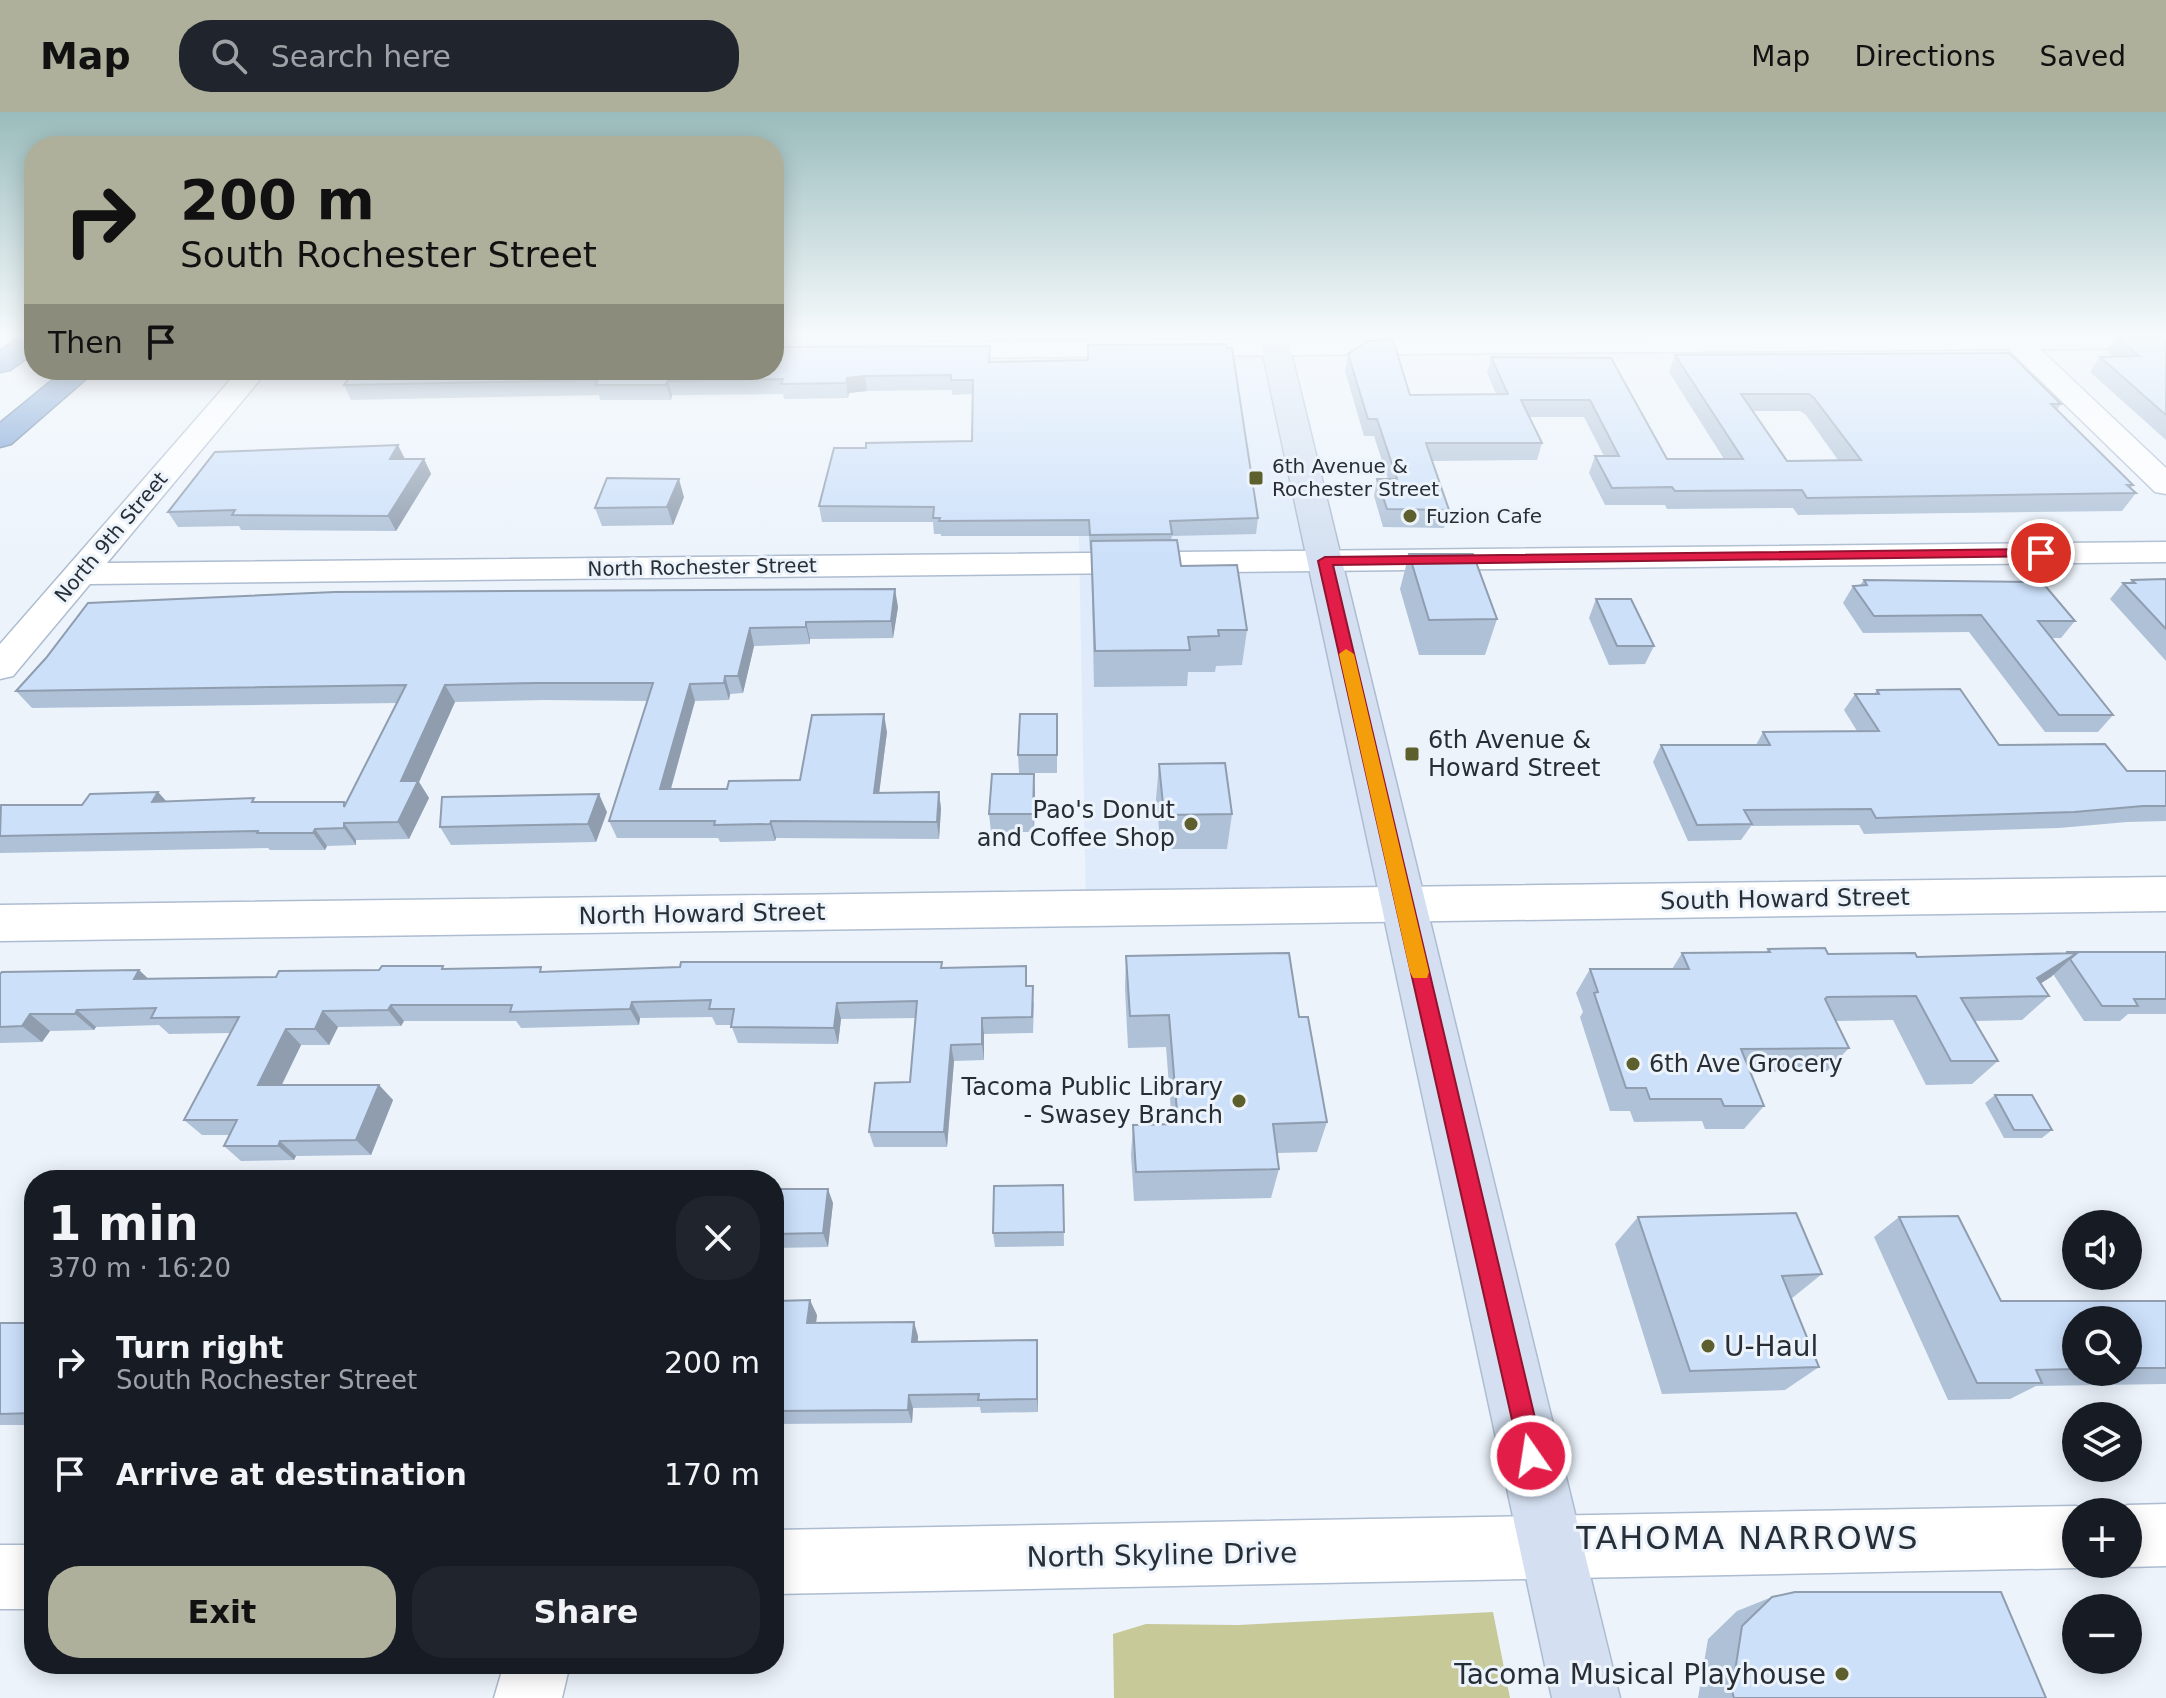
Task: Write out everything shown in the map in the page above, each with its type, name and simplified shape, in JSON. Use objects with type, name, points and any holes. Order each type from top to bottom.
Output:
[{"type":"highway","points":[[0,438],[34,410]]},
{"type":"main road","points":[[1291,410],[1586,1698]]},
{"type":"street","name":"North 9th Street","points":[[0,667],[220,410]]},
{"type":"street","points":[[2088,410],[2166,485]]},
{"type":"street","name":"North Rochester Street","points":[[80,574],[2166,552]]},
{"type":"street","name":"South Howard Street","points":[[1404,904],[2166,894]]},
{"type":"street","name":"North Howard Street","points":[[0,923],[1404,904]]},
{"type":"street","points":[[2142,1536],[2166,1535]]},
{"type":"street","name":"North Skyline Drive","points":[[784,1562],[2062,1537]]},
{"type":"street","points":[[0,1577],[24,1577]]},
{"type":"street","points":[[528,1698],[534,1674]]},
{"type":"shaded area","points":[[1076,410],[1290,410],[1404,904],[1086,909]]},
{"type":"green space","points":[[1493,1612],[1510,1698],[1114,1698],[1113,1634],[1146,1624],[1238,1625]]},
{"type":"building","points":[[973,410],[1241,410],[1258,518],[1170,521],[1172,534],[1090,535],[1089,520],[939,521],[940,518],[933,518],[934,507],[819,506],[834,448],[866,448],[866,443],[972,441]]},
{"type":"building","points":[[1365,410],[1526,410],[1542,443],[1426,443],[1449,510],[1387,509],[1377,479],[1397,479],[1377,419],[1368,419]]},
{"type":"building","points":[[1595,410],[1640,410],[1667,459],[1743,459],[1711,410],[1752,410],[1787,461],[1861,460],[1823,410],[2057,410],[2133,485],[2127,485],[2136,493],[1807,498],[1802,490],[1612,488],[1595,456],[1619,456]]},
{"type":"building","points":[[398,445],[390,459],[424,459],[388,516],[232,515],[235,510],[168,512],[215,452]]},
{"type":"building","points":[[607,478],[679,479],[667,507],[595,508]]},
{"type":"building","points":[[1177,540],[1181,566],[1237,565],[1247,630],[1218,630],[1219,636],[1188,637],[1190,650],[1095,651],[1091,541]]},
{"type":"building","points":[[1409,554],[1473,554],[1497,619],[1429,620]]},
{"type":"building","points":[[2166,579],[2166,629],[2123,583]]},
{"type":"building","points":[[1864,580],[2042,582],[2075,621],[2038,621],[2113,715],[2059,715],[1981,615],[1874,616],[1853,586],[1867,585]]},
{"type":"building","points":[[895,589],[891,621],[806,622],[806,627],[750,628],[738,676],[725,676],[724,683],[690,684],[660,789],[727,789],[729,781],[800,780],[812,715],[884,714],[874,793],[939,792],[937,822],[771,821],[770,824],[714,825],[715,821],[609,821],[653,683],[536,683],[445,685],[401,781],[418,781],[398,822],[344,823],[344,828],[315,829],[313,833],[258,831],[0,836],[1,805],[82,805],[90,794],[158,792],[152,802],[254,798],[252,802],[344,802],[344,807],[406,685],[16,691],[88,603],[335,592]]},
{"type":"building","points":[[1596,599],[1631,599],[1654,646],[1617,646]]},
{"type":"building","points":[[1960,689],[1999,745],[2105,744],[2127,771],[2166,771],[2166,806],[1876,818],[1871,809],[1744,810],[1752,824],[1697,825],[1661,745],[1770,745],[1763,732],[1879,731],[1855,694],[1879,694],[1877,690]]},
{"type":"building","points":[[1020,714],[1057,714],[1057,755],[1018,755]]},
{"type":"building","points":[[1225,763],[1232,814],[1164,815],[1159,764]]},
{"type":"building","points":[[992,774],[1034,774],[1033,814],[989,814]]},
{"type":"building","points":[[599,794],[588,824],[440,827],[442,797]]},
{"type":"building","points":[[1825,948],[1828,954],[1915,953],[1917,957],[2077,953],[2037,978],[2049,996],[1961,998],[1998,1061],[1951,1061],[1916,996],[1827,997],[1825,999],[1849,1048],[1741,1049],[1764,1106],[1724,1106],[1721,1099],[1650,1099],[1646,1088],[1626,1088],[1594,993],[1598,992],[1590,969],[1689,969],[1682,953]]},
{"type":"building","points":[[2066,952],[2166,952],[2166,999],[2134,999],[2138,1006],[2102,1006],[2070,959],[2077,953]]},
{"type":"building","name":"Tacoma Public Library - Swasey Branch","points":[[1289,953],[1299,1017],[1308,1017],[1327,1122],[1273,1124],[1279,1169],[1136,1172],[1133,1125],[1178,1124],[1169,1015],[1130,1016],[1126,956]]},
{"type":"building","points":[[681,962],[942,962],[941,968],[1026,966],[1026,986],[1033,986],[1032,1017],[982,1018],[982,1044],[951,1045],[944,1132],[869,1132],[875,1083],[910,1082],[917,1001],[837,1003],[834,1028],[731,1027],[734,1009],[709,1009],[711,1000],[632,1002],[630,1009],[510,1012],[512,1005],[391,1005],[388,1010],[323,1011],[315,1029],[286,1029],[258,1085],[379,1085],[356,1140],[280,1141],[278,1146],[224,1146],[237,1120],[184,1120],[239,1017],[151,1018],[156,1008],[77,1010],[75,1014],[30,1014],[22,1026],[0,1027],[2,972],[139,970],[134,979],[276,977],[279,971],[379,970],[382,966],[443,966],[442,969],[541,967],[540,972],[680,967]]},
{"type":"building","points":[[1995,1095],[2032,1095],[2052,1130],[2014,1130]]},
{"type":"building","points":[[1063,1185],[1064,1232],[993,1233],[994,1186]]},
{"type":"building","points":[[784,1189],[828,1189],[823,1233],[784,1234]]},
{"type":"building","name":"U-Haul","points":[[1796,1213],[1822,1274],[1782,1276],[1819,1367],[1690,1371],[1638,1217]]},
{"type":"building","points":[[1958,1216],[2001,1301],[2166,1301],[2166,1368],[2142,1368],[2142,1306],[2062,1306],[2062,1369],[2036,1370],[2042,1383],[1977,1383],[1899,1217]]},
{"type":"building","points":[[810,1300],[807,1323],[914,1322],[912,1342],[1037,1340],[1037,1399],[978,1400],[979,1394],[909,1395],[908,1410],[784,1411],[784,1301]]},
{"type":"building","points":[[0,1323],[24,1323],[24,1413],[0,1414]]},
{"type":"building","name":"Tacoma Musical Playhouse","points":[[1795,1592],[2001,1592],[2046,1698],[1734,1698],[1732,1691],[1742,1626],[1772,1597]]},
{"type":"slow traffic","points":[[1346,654],[1420,972]]},
{"type":"place","name":"6th Avenue & Rochester Street","points":[[1256,478]]},
{"type":"place","name":"Fuzion Cafe","points":[[1410,516]]},
{"type":"place","name":"6th Avenue & Howard Street","points":[[1412,754]]},
{"type":"place","name":"Pao's Donut and Coffee Shop","points":[[1191,824]]},
{"type":"place","name":"6th Ave Grocery","points":[[1633,1064]]},
{"type":"place","name":"Tacoma Public Library - Swasey Branch","points":[[1239,1101]]},
{"type":"place","name":"U-Haul","points":[[1708,1346]]},
{"type":"place","name":"Tacoma Musical Playhouse","points":[[1842,1674]]},
{"type":"district","name":"TAHOMA NARROWS","points":[[1748,1538]]},
{"type":"route","points":[[1531,1456],[1325,561],[2041,553]]}]
